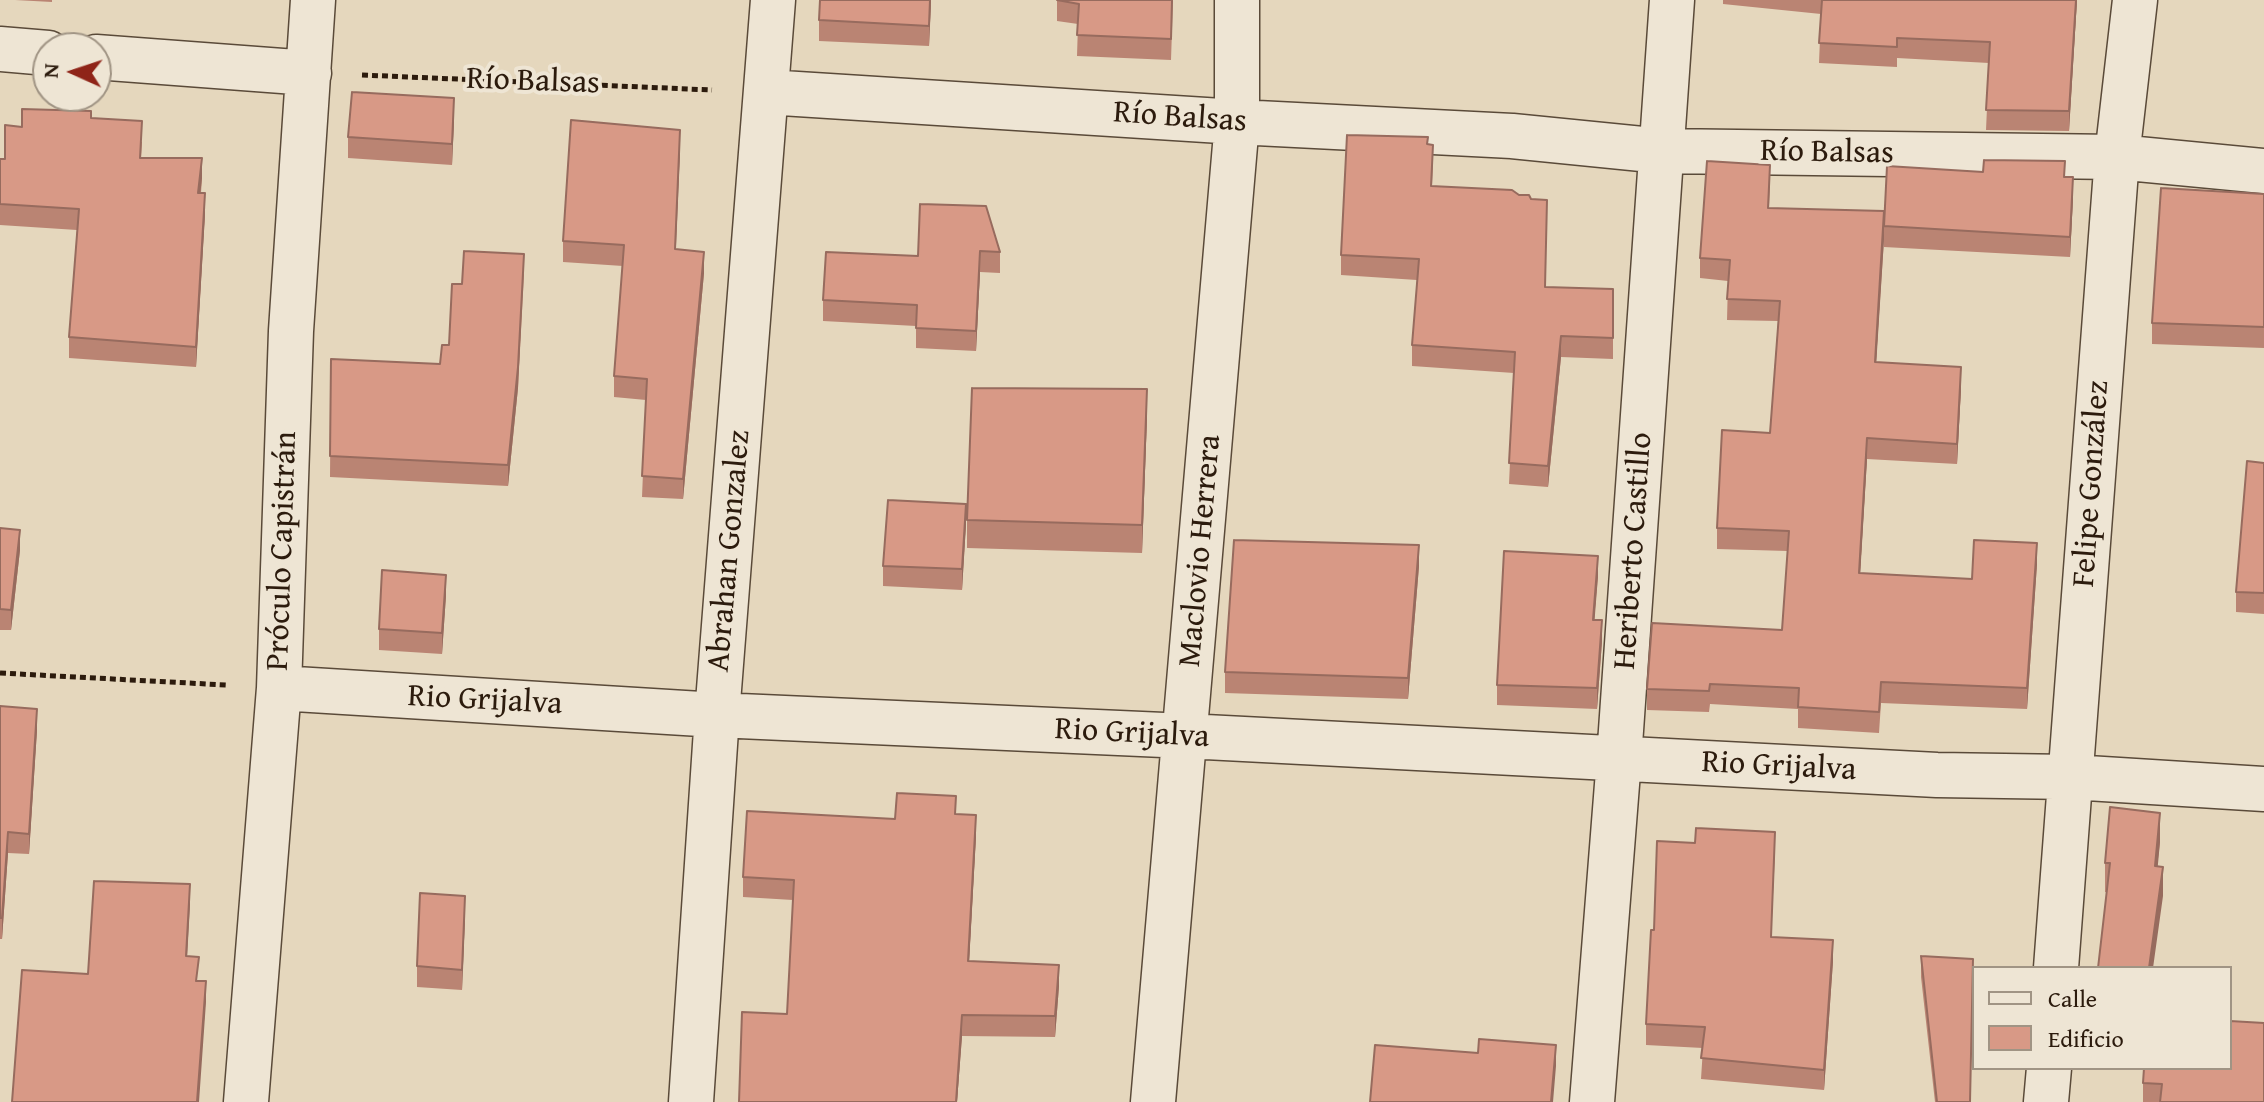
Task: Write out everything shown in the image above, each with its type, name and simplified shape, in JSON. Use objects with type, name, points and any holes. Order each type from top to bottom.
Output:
[{"type":"street","name":"Próculo Capistrán","points":[[246,1102],[279,688],[291,331],[313,0]]},
{"type":"street","name":"Abrahan Gonzalez","points":[[691,1102],[717,715],[773,0]]},
{"type":"street","name":"Maclovio Herrera","points":[[1153,1102],[1237,122],[1237,0]]},
{"type":"street","name":"Heriberto Castillo","points":[[1592,1102],[1672,0]]},
{"type":"street","name":"Felipe González","points":[[2056,966],[2117,157],[2135,0]]},
{"type":"street","points":[[0,49],[32,52]]},
{"type":"street","points":[[112,58],[309,73]]},
{"type":"street","name":"Río Balsas","points":[[766,92],[1512,136],[1662,151],[2117,157],[2264,171]]},
{"type":"street","name":"Rio Grijalva","points":[[279,688],[717,715],[1937,775],[2071,777],[2264,789]]},
{"type":"street","points":[[2046,1102],[2049,1070]]},
{"type":"path","name":"Río Balsas","points":[[309,73],[766,92]]},
{"type":"path","points":[[0,673],[279,688]]},
{"type":"building","points":[[820,0],[930,0],[929,26],[819,20]]},
{"type":"building","points":[[1057,0],[1172,0],[1171,39],[1077,35],[1079,4]]},
{"type":"building","points":[[1822,0],[2076,0],[2069,111],[1986,110],[1990,42],[1897,38],[1897,47],[1819,43]]},
{"type":"building","points":[[352,92],[454,98],[452,144],[348,137]]},
{"type":"building","points":[[22,109],[32,109],[32,112],[91,112],[91,118],[142,121],[140,158],[202,158],[198,193],[205,193],[196,347],[69,337],[79,209],[0,204],[0,159],[5,159],[5,125],[22,127]]},
{"type":"building","points":[[571,120],[680,130],[675,249],[704,252],[683,479],[642,476],[647,379],[614,376],[624,245],[563,241]]},
{"type":"building","points":[[1347,135],[1428,137],[1427,144],[1433,145],[1431,186],[1512,190],[1519,195],[1529,195],[1531,199],[1547,200],[1545,287],[1613,289],[1613,338],[1561,336],[1548,466],[1509,463],[1515,352],[1412,345],[1419,259],[1341,255]]},
{"type":"building","points":[[1984,160],[2065,161],[2064,177],[2073,177],[2070,237],[1884,226],[1887,166],[1983,172]]},
{"type":"building","points":[[1707,161],[1770,165],[1768,208],[1884,211],[1875,362],[1961,367],[1957,444],[1867,438],[1859,573],[1972,579],[1974,540],[2037,543],[2027,688],[1881,682],[1879,712],[1798,707],[1799,688],[1710,684],[1709,691],[1647,689],[1652,623],[1782,630],[1789,531],[1717,528],[1722,430],[1770,433],[1780,301],[1727,299],[1730,260],[1700,258]]},
{"type":"building","points":[[2161,188],[2264,194],[2264,327],[2152,323]]},
{"type":"building","points":[[920,204],[986,206],[1000,252],[980,251],[976,331],[916,328],[917,305],[823,300],[826,252],[918,256]]},
{"type":"building","points":[[464,251],[524,254],[518,367],[508,465],[330,456],[331,359],[440,364],[442,345],[449,345],[452,284],[462,284]]},
{"type":"building","points":[[972,388],[1147,389],[1142,525],[967,520]]},
{"type":"building","points":[[2247,461],[2264,463],[2264,593],[2236,592]]},
{"type":"building","points":[[888,500],[966,504],[962,569],[883,566]]},
{"type":"building","points":[[0,528],[20,530],[11,610],[0,609]]},
{"type":"building","points":[[1234,540],[1419,545],[1408,678],[1225,672]]},
{"type":"building","points":[[1504,551],[1598,556],[1593,620],[1602,620],[1597,688],[1497,685]]},
{"type":"building","points":[[382,570],[446,575],[442,633],[379,629]]},
{"type":"building","points":[[0,706],[37,709],[29,834],[8,832],[2,918],[0,918]]},
{"type":"building","points":[[897,793],[956,796],[955,814],[976,815],[968,961],[1059,965],[1055,1016],[962,1015],[956,1102],[739,1102],[742,1012],[787,1014],[794,880],[743,877],[747,811],[895,819]]},
{"type":"building","points":[[2110,807],[2160,813],[2155,866],[2163,867],[2149,966],[2098,966],[2110,863],[2105,863]]},
{"type":"building","points":[[1696,828],[1775,832],[1771,937],[1833,940],[1824,1070],[1701,1058],[1705,1027],[1646,1024],[1657,841],[1695,843]]},
{"type":"building","points":[[94,881],[190,884],[186,956],[199,957],[196,981],[206,981],[197,1102],[12,1102],[22,970],[88,974]]},
{"type":"building","points":[[420,893],[465,896],[462,970],[417,966]]},
{"type":"building","points":[[1921,956],[1973,959],[1970,1102],[1937,1102]]},
{"type":"building","points":[[2232,1021],[2264,1023],[2264,1102],[2160,1102],[2162,1084],[2143,1083],[2144,1070],[2232,1070]]},
{"type":"building","points":[[1479,1039],[1556,1045],[1551,1102],[1370,1102],[1375,1045],[1478,1053]]}]
